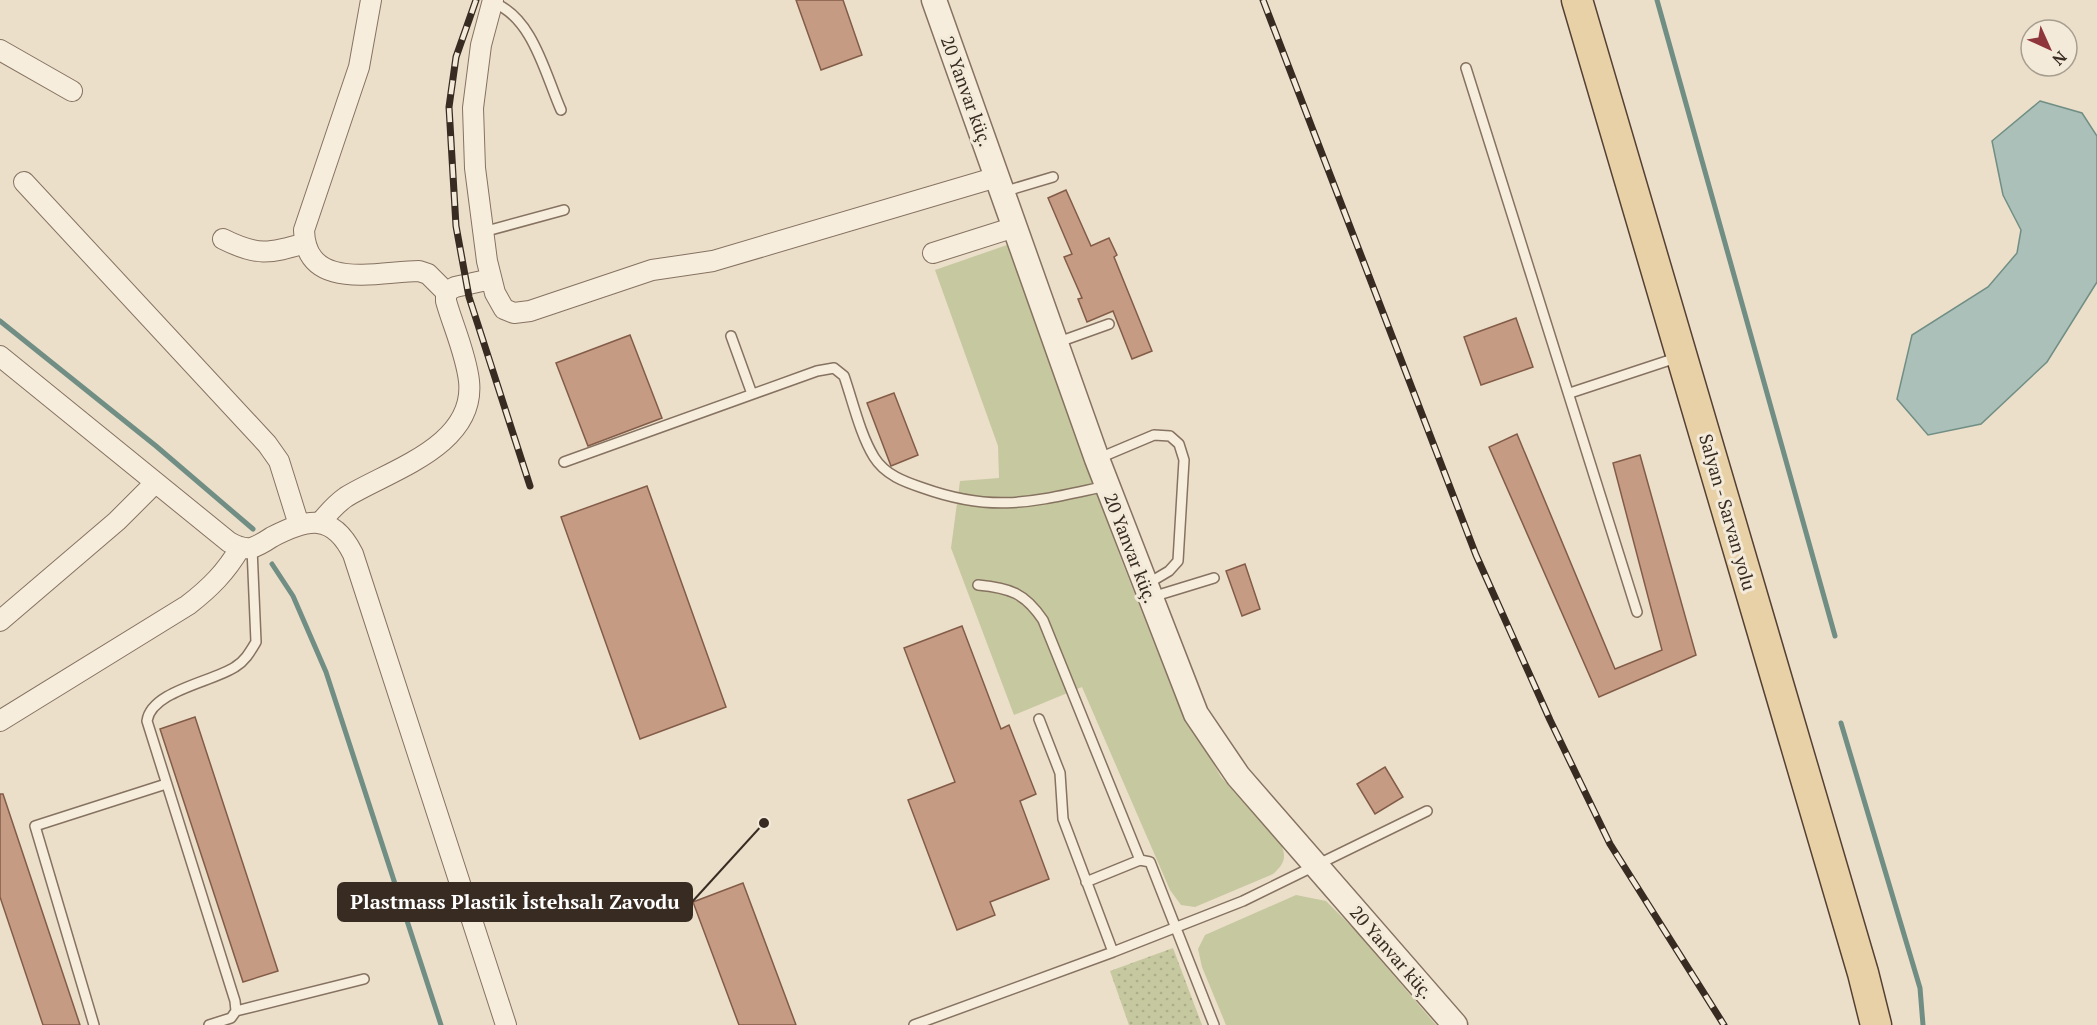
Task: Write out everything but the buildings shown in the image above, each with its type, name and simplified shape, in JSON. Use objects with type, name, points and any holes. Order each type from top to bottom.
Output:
[{"type":"main road","name":"Salyan - Sarvan yolu","points":[[1577,0],[1860,961],[1876,1025]]},
{"type":"street","points":[[320,523],[345,498],[426,453],[460,423],[469,395],[469,379],[446,301],[446,292],[428,274],[419,271],[359,276],[341,274],[326,268],[311,256],[305,243],[304,230],[359,67],[371,0]]},
{"type":"street","name":"20 Yanvar küç.","points":[[934,0],[1097,459],[1196,714],[1217,748],[1455,1025]]},
{"type":"street","points":[[493,1],[481,45],[473,108],[475,168],[491,279],[504,309],[514,313],[530,312],[652,270],[713,261],[1000,184]]},
{"type":"street","points":[[0,50],[72,91]]},
{"type":"street","points":[[24,182],[267,444],[279,461],[299,525]]},
{"type":"street","points":[[933,253],[1015,227]]},
{"type":"street","points":[[223,239],[247,251],[264,253],[305,243]]},
{"type":"street","points":[[446,292],[455,287],[491,279]]},
{"type":"street","points":[[2,363],[229,542],[246,548]]},
{"type":"street","points":[[0,621],[117,521],[154,484]]},
{"type":"street","points":[[0,722],[188,604],[213,585],[246,548],[299,525],[320,523],[336,528],[345,538],[353,554],[506,1025]]},
{"type":"lane","points":[[493,1],[505,7],[530,37],[561,110]]},
{"type":"lane","points":[[1466,68],[1637,612]]},
{"type":"lane","points":[[1000,184],[1053,177]]},
{"type":"lane","points":[[483,232],[564,210]]},
{"type":"lane","points":[[1056,343],[1109,324]]},
{"type":"lane","points":[[731,336],[752,394]]},
{"type":"lane","points":[[1570,393],[1682,356]]},
{"type":"lane","points":[[564,462],[817,371],[834,368],[844,376],[874,458],[888,472],[906,483],[973,503],[1003,505],[1107,486]]},
{"type":"lane","points":[[1097,459],[1154,435],[1170,436],[1179,444],[1184,460],[1178,561],[1147,592]]},
{"type":"lane","points":[[236,1011],[148,728],[148,711],[158,701],[236,667],[249,655],[256,642],[246,548]]},
{"type":"lane","points":[[1147,592],[1214,578]]},
{"type":"lane","points":[[978,585],[1015,592],[1032,603],[1043,620],[1140,860]]},
{"type":"lane","points":[[1039,719],[1056,757],[1060,773],[1063,819],[1113,952]]},
{"type":"lane","points":[[94,1025],[35,826],[166,784]]},
{"type":"lane","points":[[914,1025],[1178,928],[1243,901],[1427,811]]},
{"type":"lane","points":[[1086,882],[1140,860],[1150,862],[1178,928],[1214,1025]]},
{"type":"lane","points":[[209,1025],[231,1018],[236,1011],[364,979]]},
{"type":"green space","points":[[1007,245],[1121,559],[1174,694],[1221,777],[1283,849],[1283,860],[1273,874],[1195,907],[1181,905],[1170,890],[1082,687],[1014,715],[951,548],[960,481],[999,478],[998,446],[935,270]]},
{"type":"green space","points":[[1296,895],[1326,901],[1353,928],[1436,1025],[1226,1025],[1202,967],[1198,949],[1205,935]]},
{"type":"green space","points":[[1173,948],[1202,1025],[1129,1025],[1110,971]]},
{"type":"water","points":[[2040,101],[2082,113],[2097,136],[2097,282],[2047,362],[1981,424],[1928,435],[1897,399],[1912,335],[1988,287],[2017,253],[2021,230],[2003,195],[1992,141]]},
{"type":"waterway","points":[[1657,0],[1835,636]]},
{"type":"waterway","points":[[0,321],[156,446],[253,529]]},
{"type":"waterway","points":[[272,564],[293,596],[326,672],[441,1025]]},
{"type":"waterway","points":[[1841,723],[1920,988],[1923,1025]]},
{"type":"railway","points":[[476,0],[456,57],[449,107],[456,226],[469,297],[530,486]]},
{"type":"railway","points":[[1263,0],[1476,555],[1550,720],[1610,844],[1724,1025]]},
{"type":"place","name":"Plastmass Plastik İstehsalı Zavodu","points":[[764,823]]}]
